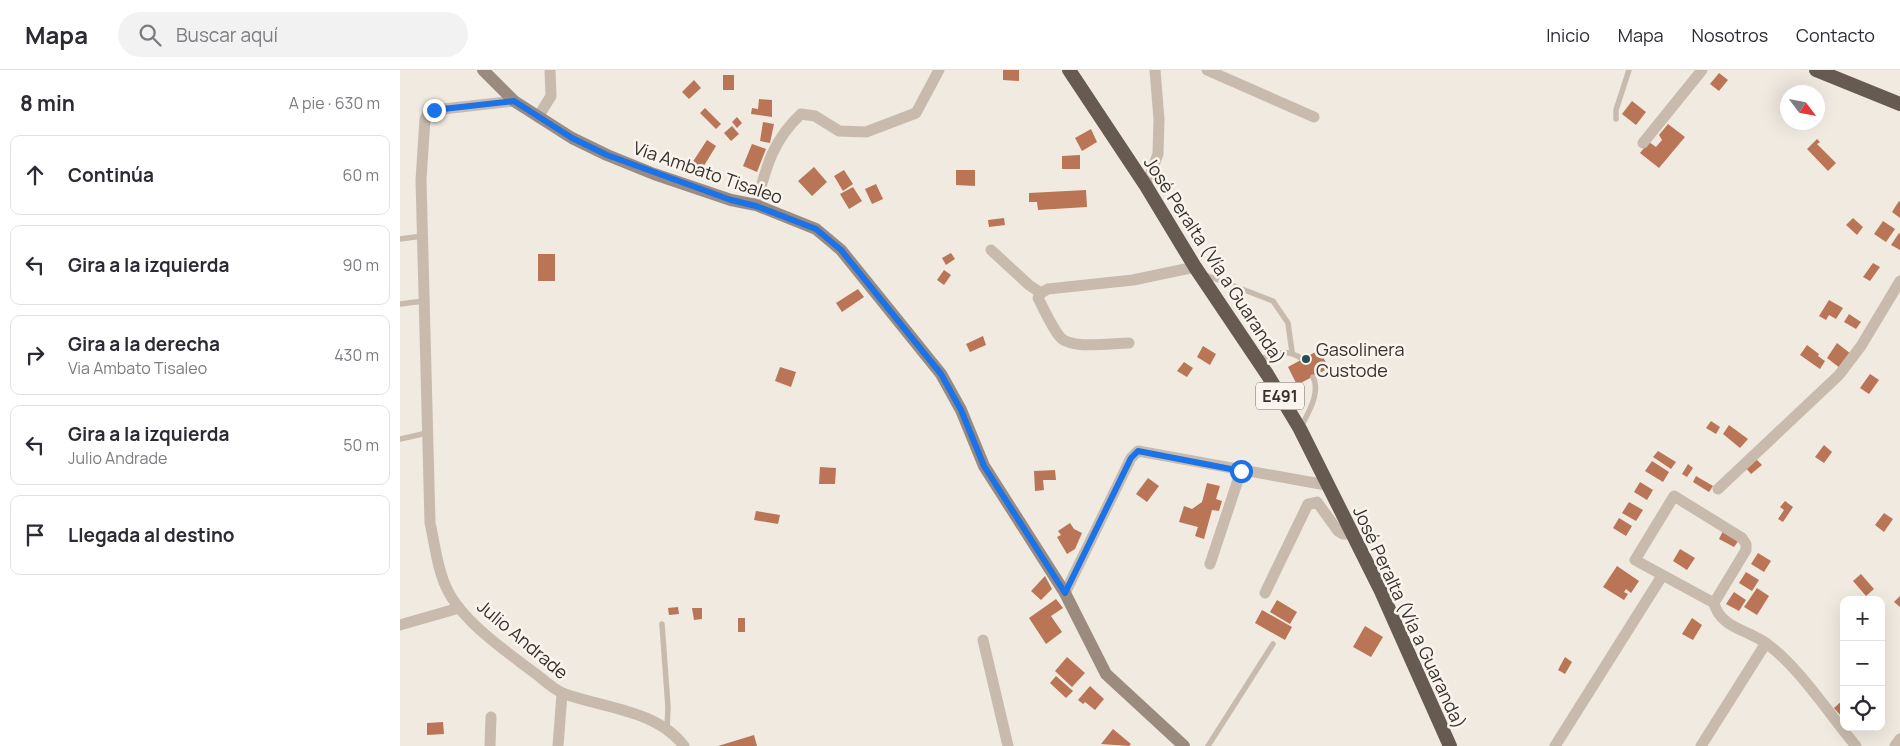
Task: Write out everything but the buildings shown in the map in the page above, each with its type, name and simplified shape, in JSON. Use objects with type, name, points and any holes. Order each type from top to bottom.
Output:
[{"type":"highway","name":"José Peralta (Vía a Guaranda)","points":[[1069,70],[1146,186],[1197,270],[1258,360],[1300,429],[1350,534],[1380,589],[1450,746]]},
{"type":"highway","points":[[1816,70],[1900,104]]},
{"type":"main road","name":"Via Ambato Tisaleo","points":[[483,70],[514,101],[538,117],[607,155],[731,200],[756,206],[816,229],[841,250],[941,374],[961,410],[984,466],[1065,593],[1106,674],[1184,746]]},
{"type":"street","points":[[538,117],[551,96],[550,70]]},
{"type":"street","points":[[756,206],[766,167],[781,136],[784,130],[801,114],[815,116],[839,131],[866,132],[916,113],[939,70]]},
{"type":"street","points":[[1146,186],[1158,154],[1159,119],[1154,70]]},
{"type":"street","points":[[1208,70],[1314,117]]},
{"type":"street","points":[[1643,143],[1702,70]]},
{"type":"street","name":"Julio Andrade","points":[[514,101],[434,110],[429,112],[425,119],[421,180],[430,523],[447,589],[459,608],[520,662],[562,694],[558,746]]},
{"type":"street","points":[[991,250],[1029,286],[1041,293]]},
{"type":"street","points":[[1129,343],[1076,345],[1067,342],[1060,337],[1038,298],[1041,293],[1048,289],[1133,280],[1197,270]]},
{"type":"street","points":[[1718,490],[1844,369],[1900,281]]},
{"type":"street","points":[[1065,593],[1131,458],[1138,451],[1326,485]]},
{"type":"street","points":[[1210,564],[1241,471]]},
{"type":"street","points":[[1714,603],[1746,550],[1746,544],[1742,538],[1674,496],[1635,560],[1714,603],[1721,618],[1766,643],[1792,668],[1856,746]]},
{"type":"street","points":[[1265,593],[1308,504],[1317,502],[1338,531],[1343,534],[1350,534]]},
{"type":"street","points":[[1555,746],[1662,576]]},
{"type":"street","points":[[400,625],[459,608]]},
{"type":"street","points":[[983,640],[1008,746]]},
{"type":"street","points":[[1701,746],[1766,643]]},
{"type":"street","points":[[562,694],[631,713],[675,734],[684,746]]},
{"type":"street","points":[[490,746],[491,717]]},
{"type":"street","points":[[1895,746],[1900,739]]},
{"type":"lane","points":[[1616,119],[1619,99],[1629,70]]},
{"type":"lane","points":[[400,239],[422,236]]},
{"type":"lane","points":[[1197,270],[1273,301],[1288,323],[1292,352]]},
{"type":"lane","points":[[400,304],[424,301]]},
{"type":"lane","points":[[1258,360],[1280,351],[1292,352],[1302,359]]},
{"type":"lane","points":[[1300,429],[1314,395],[1316,382],[1313,377]]},
{"type":"lane","points":[[400,439],[428,433]]},
{"type":"lane","points":[[662,624],[668,707],[666,729]]},
{"type":"lane","points":[[1208,746],[1274,644]]},
{"type":"place","name":"Gasolinera Custode","points":[[1306,359]]},
{"type":"route","points":[[434,110],[514,101],[572,138],[607,155],[654,174],[731,200],[756,206],[816,229],[841,250],[941,374],[961,410],[984,466],[1065,593],[1131,458],[1138,451],[1146,451],[1241,471]]}]
